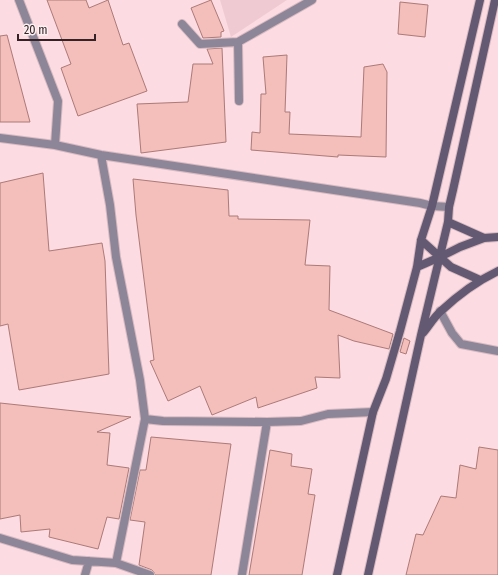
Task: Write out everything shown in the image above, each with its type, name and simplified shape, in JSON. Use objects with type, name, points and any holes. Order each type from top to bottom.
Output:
[{"type":"main road","points":[[337,575],[373,412],[386,379],[400,331],[421,240],[432,206],[480,0]]},
{"type":"main road","points":[[368,575],[421,335],[448,222],[449,207],[495,0]]},
{"type":"main road","points":[[448,222],[484,238]]},
{"type":"main road","points":[[416,267],[484,238],[498,237]]},
{"type":"main road","points":[[421,240],[451,267],[480,280]]},
{"type":"main road","points":[[421,335],[440,311],[460,294],[480,280],[498,271]]},
{"type":"street","points":[[19,0],[58,101],[55,145]]},
{"type":"street","points":[[182,24],[200,44],[238,42],[312,0]]},
{"type":"street","points":[[238,42],[239,101]]},
{"type":"street","points":[[0,138],[55,145],[102,155],[432,206],[449,207]]},
{"type":"street","points":[[102,155],[116,257],[140,380],[145,420],[116,563]]},
{"type":"street","points":[[440,311],[452,333],[461,344],[498,351]]},
{"type":"street","points":[[145,420],[267,422],[301,421],[328,414],[373,412]]},
{"type":"street","points":[[242,575],[267,422]]},
{"type":"street","points":[[0,538],[72,560],[116,563],[150,575]]},
{"type":"street","points":[[85,575],[89,561]]},
{"type":"shaded area","points":[[220,0],[287,0],[231,37]]},
{"type":"building","points":[[47,0],[86,0],[89,8],[108,0],[123,45],[129,43],[147,91],[78,116],[61,68],[71,64]]},
{"type":"building","points":[[211,0],[224,31],[221,32],[221,37],[203,38],[191,8]]},
{"type":"building","points":[[400,2],[428,5],[425,37],[398,34]]},
{"type":"building","points":[[7,35],[30,122],[0,122],[0,36]]},
{"type":"building","points":[[222,48],[226,142],[141,153],[137,104],[188,102],[193,64],[213,64],[207,49]]},
{"type":"building","points":[[287,55],[285,112],[290,112],[289,134],[361,137],[364,67],[383,64],[387,72],[386,157],[338,155],[338,157],[251,150],[252,132],[260,133],[261,94],[266,94],[263,57]]},
{"type":"building","points":[[43,173],[49,251],[102,243],[105,261],[109,374],[19,390],[8,324],[0,326],[0,183]]},
{"type":"building","points":[[133,179],[228,190],[229,216],[238,216],[238,219],[310,220],[305,265],[330,266],[329,310],[393,334],[389,349],[354,341],[338,335],[340,378],[315,377],[317,388],[258,408],[256,397],[212,415],[200,386],[168,401],[150,361],[154,360]]},
{"type":"building","points":[[404,338],[410,341],[406,354],[400,352]]},
{"type":"building","points":[[0,403],[131,417],[97,432],[110,433],[107,465],[129,468],[119,519],[107,517],[98,549],[49,537],[50,529],[21,532],[20,515],[0,519]]},
{"type":"building","points":[[151,437],[231,444],[211,575],[155,575],[152,570],[139,565],[145,522],[130,520],[140,470],[146,470]]},
{"type":"building","points":[[479,447],[498,450],[498,575],[406,575],[416,534],[423,535],[441,496],[456,498],[460,465],[476,469]]},
{"type":"building","points":[[270,450],[292,454],[291,466],[312,469],[308,494],[315,495],[302,575],[249,575]]}]
